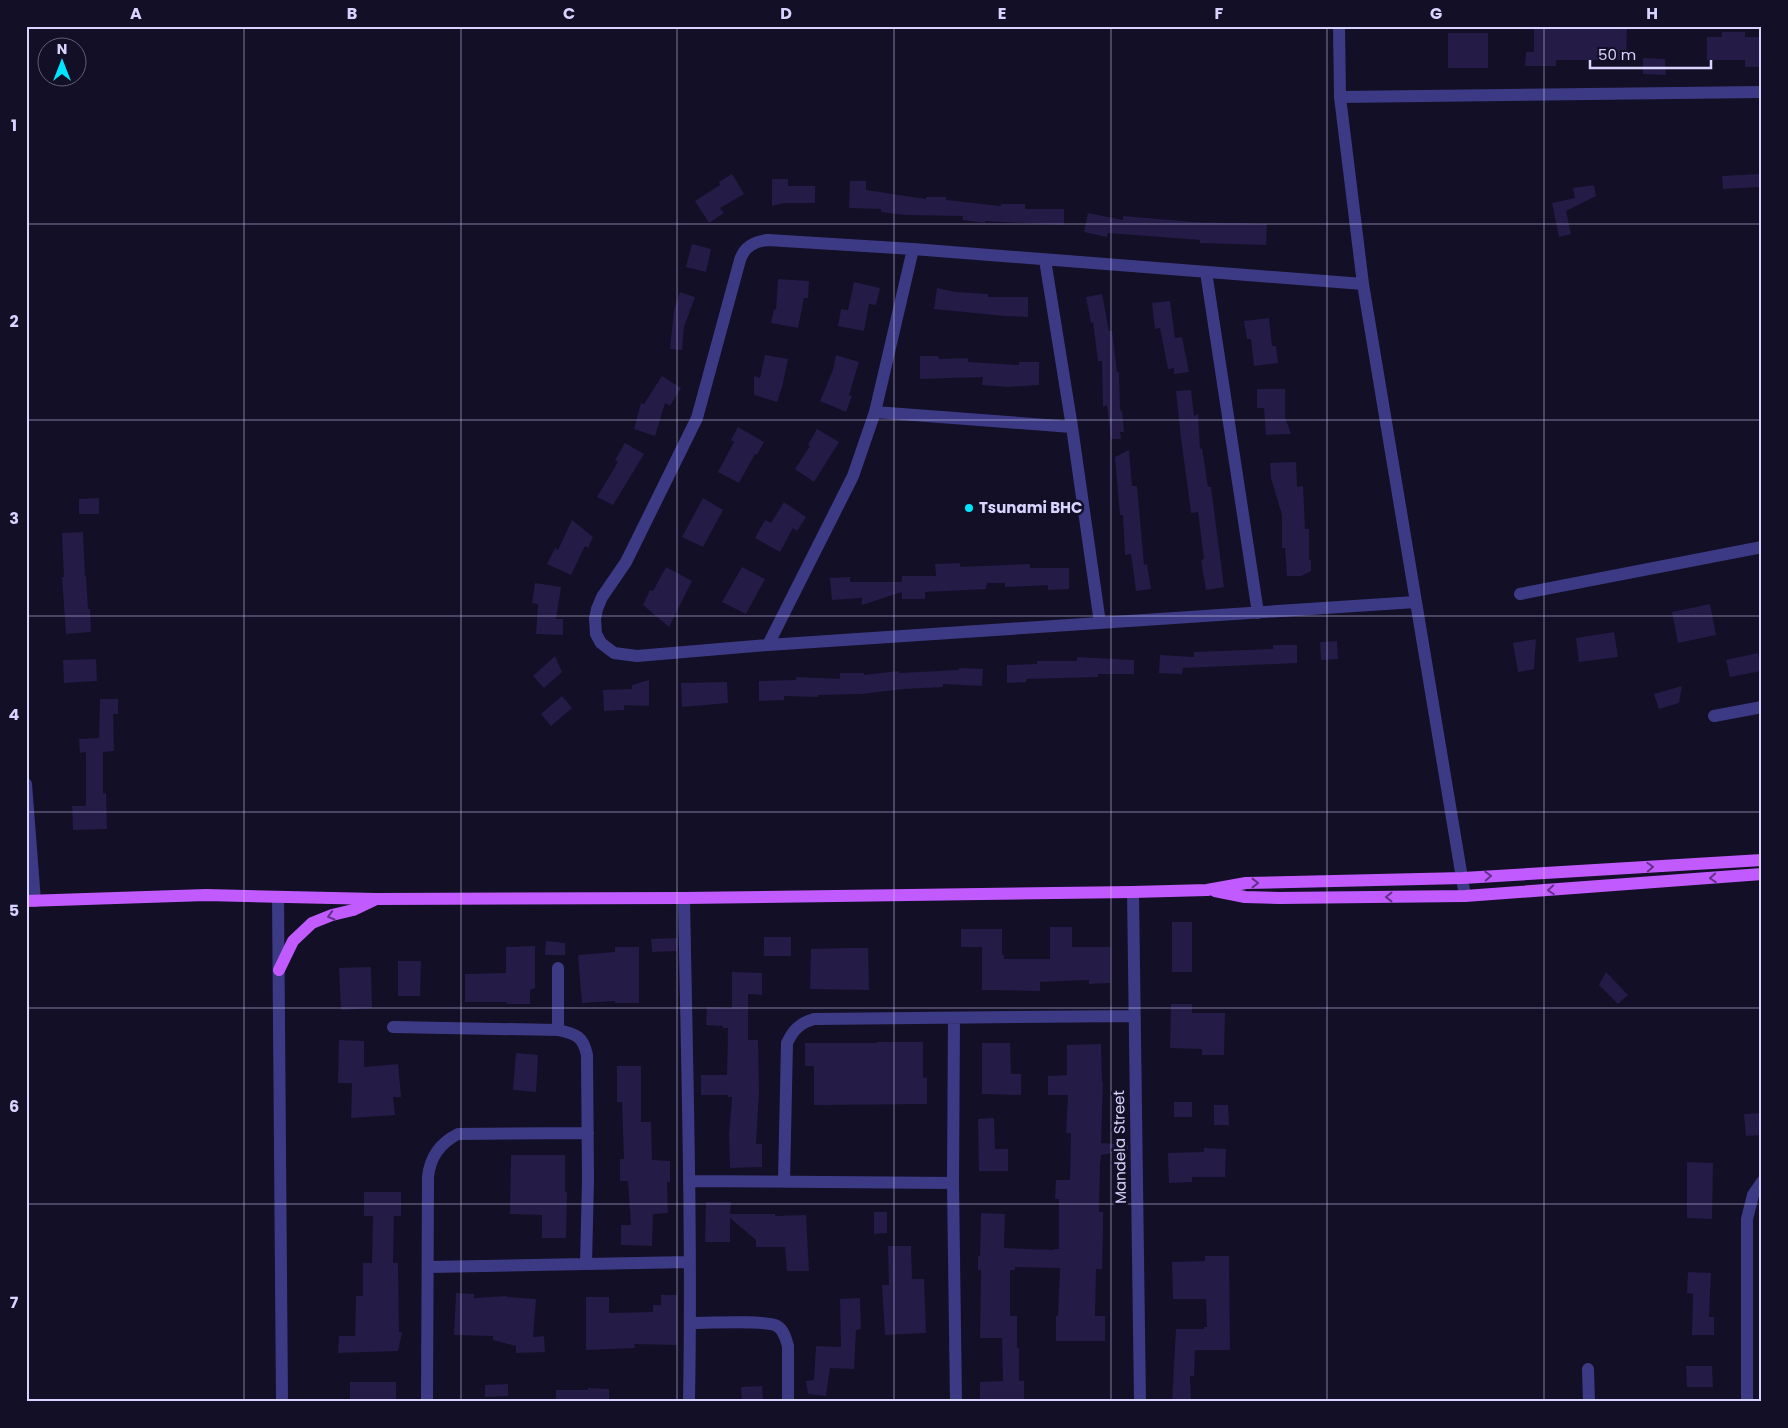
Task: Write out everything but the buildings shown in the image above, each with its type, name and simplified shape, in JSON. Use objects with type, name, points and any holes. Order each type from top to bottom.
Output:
[{"type":"main road","points":[[30,901],[162,895],[376,899],[684,898],[1133,892],[1207,890],[1246,883],[1463,878],[1762,860]]},
{"type":"main road","points":[[1207,890],[1245,897],[1465,896],[1762,874]]},
{"type":"main road","points":[[278,970],[293,941],[312,923],[332,915],[353,910],[376,899]]},
{"type":"street","points":[[1339,26],[1340,97],[1363,284],[1465,896]]},
{"type":"street","points":[[1340,97],[1762,92]]},
{"type":"street","points":[[1363,284],[768,240],[755,243],[746,249],[740,260],[695,424],[626,562],[602,597],[596,614],[596,634],[601,643],[614,653],[637,656],[768,645],[1415,602]]},
{"type":"street","points":[[768,645],[853,476],[875,412],[913,250]]},
{"type":"street","points":[[1044,260],[1072,427],[1100,623]]},
{"type":"street","points":[[1206,272],[1258,613]]},
{"type":"street","points":[[875,412],[1072,427]]},
{"type":"street","points":[[1520,594],[1762,547]]},
{"type":"street","points":[[1714,716],[1762,707]]},
{"type":"street","points":[[26,784],[30,901]]},
{"type":"street","name":"Mandela Street","points":[[1133,892],[1140,1402]]},
{"type":"street","points":[[278,896],[282,1402]]},
{"type":"street","points":[[684,898],[691,1323],[689,1402]]},
{"type":"street","points":[[558,968],[558,1030]]},
{"type":"street","points":[[784,1181],[787,1043],[798,1026],[814,1019],[1134,1016]]},
{"type":"street","points":[[954,1018],[953,1183],[956,1402]]},
{"type":"street","points":[[393,1026],[558,1030],[570,1032],[580,1038],[584,1044],[586,1054],[588,1133],[586,1264]]},
{"type":"street","points":[[427,1402],[429,1167],[432,1158],[443,1143],[458,1134],[588,1133]]},
{"type":"street","points":[[689,1181],[953,1183]]},
{"type":"street","points":[[1747,1402],[1747,1219],[1754,1195],[1762,1182]]},
{"type":"street","points":[[428,1268],[690,1262]]},
{"type":"street","points":[[691,1323],[766,1323],[778,1327],[788,1346],[788,1402]]},
{"type":"street","points":[[1588,1369],[1589,1402]]},
{"type":"place","name":"Tsunami BHC","points":[[969,508]]}]
